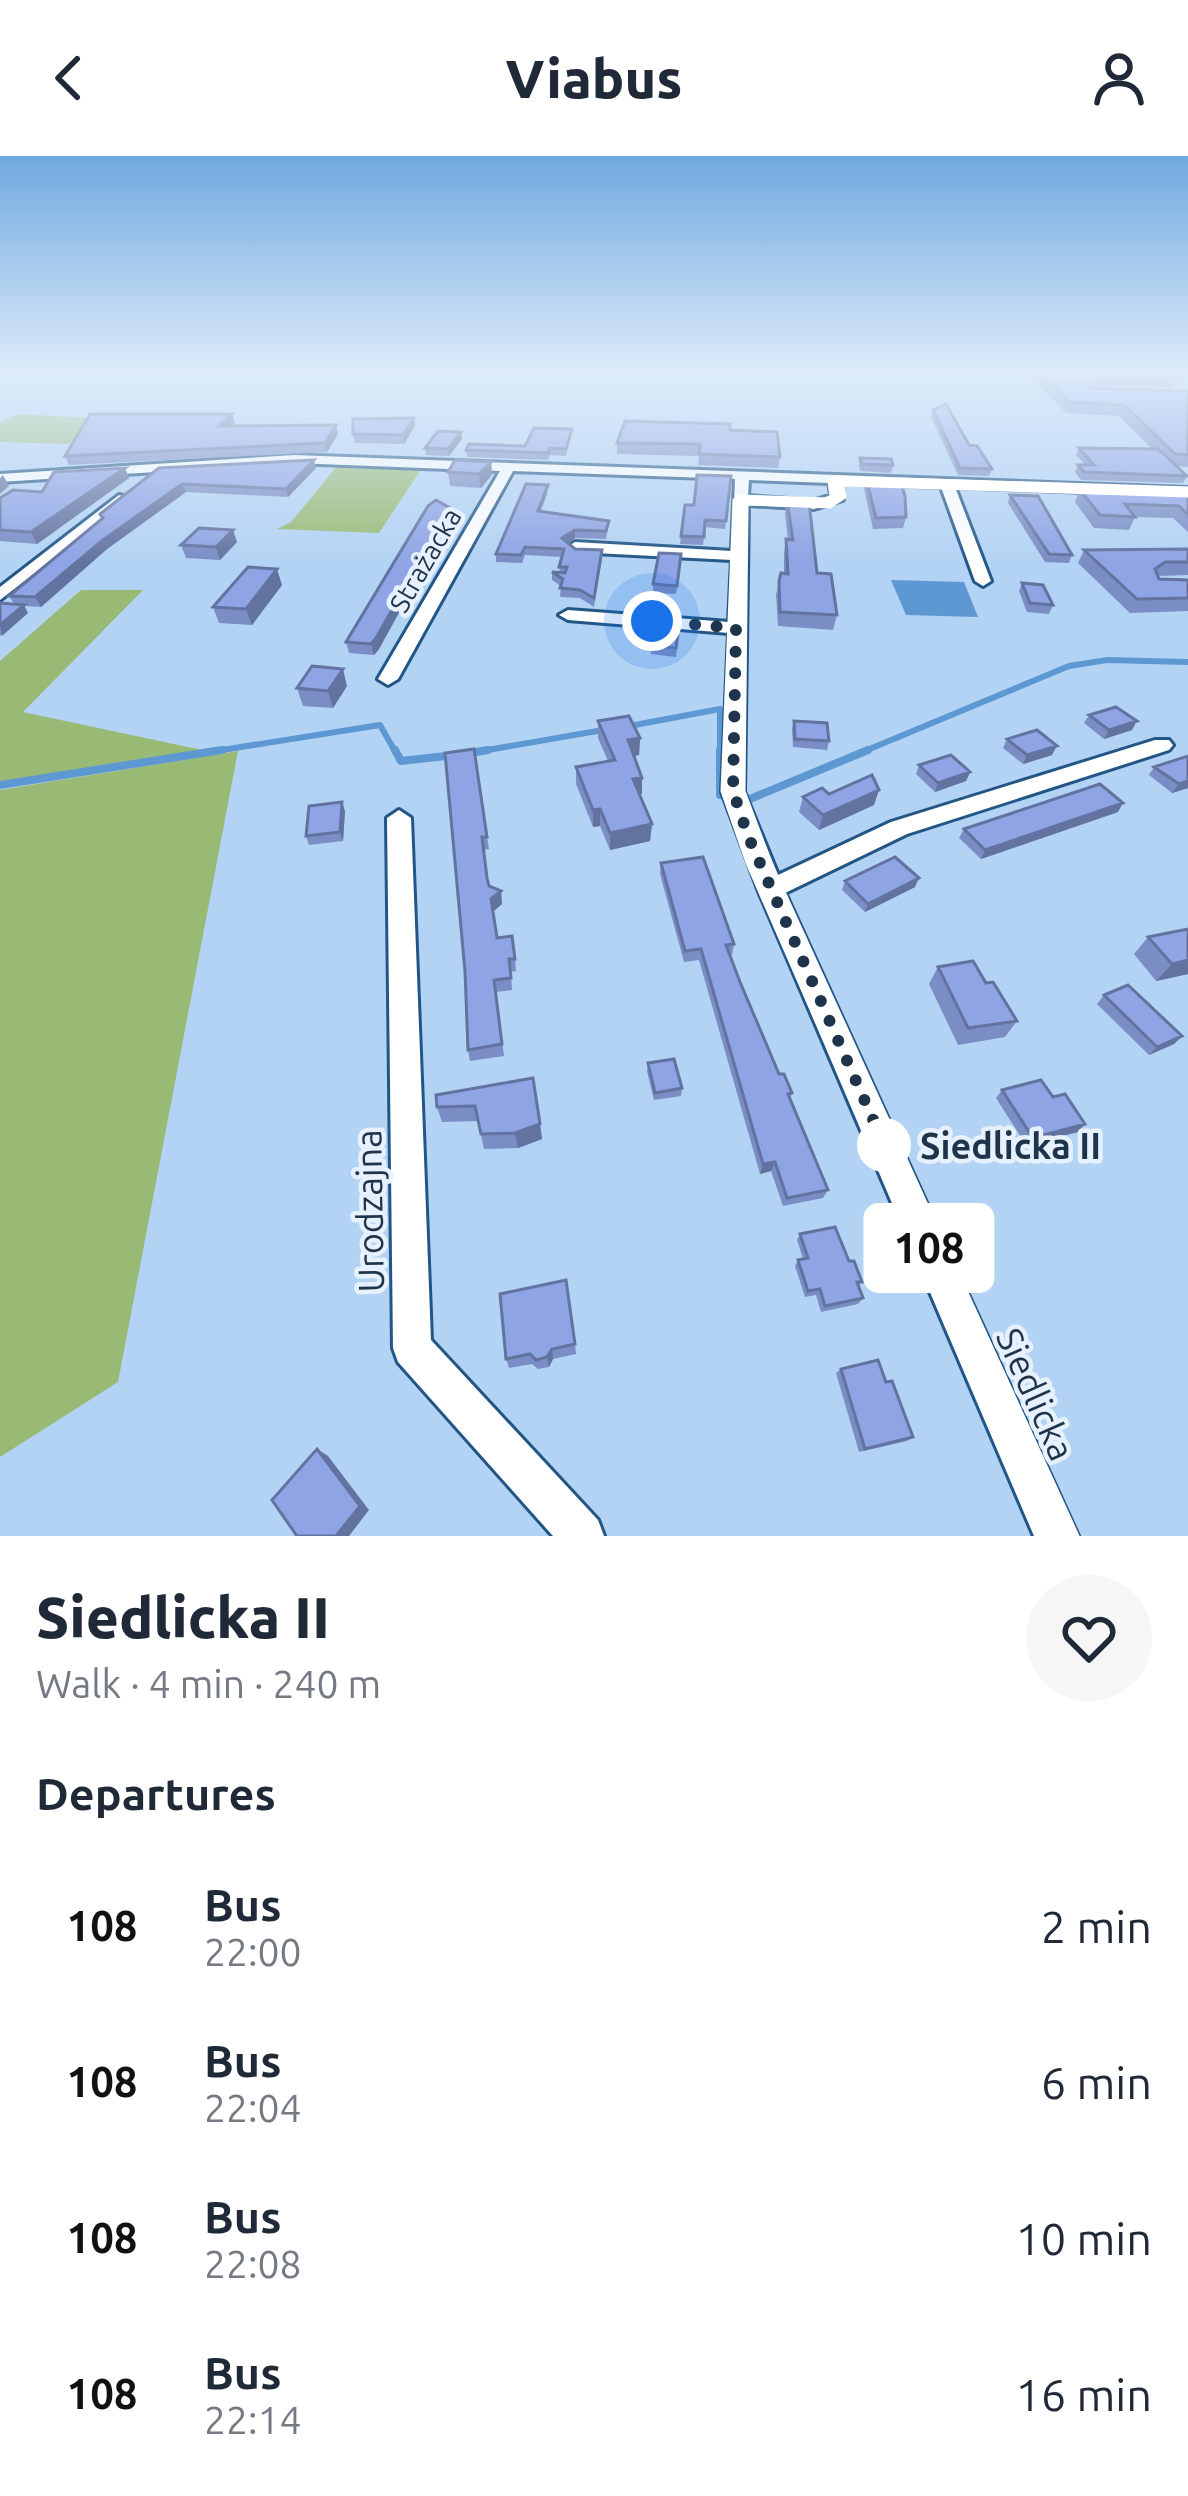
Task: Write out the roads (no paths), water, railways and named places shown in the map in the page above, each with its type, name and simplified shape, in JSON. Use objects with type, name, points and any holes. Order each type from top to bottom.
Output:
[{"type":"street","name":"Strażacka","points":[[0,478],[274,459],[1188,492]]},
{"type":"street","points":[[0,595],[161,465]]},
{"type":"street","name":"Strażacka","points":[[388,679],[508,467]]},
{"type":"street","points":[[18,492],[41,475]]},
{"type":"street","name":"Siedlicka","points":[[742,477],[735,797],[771,889],[1056,1536]]},
{"type":"street","points":[[741,500],[830,503],[838,497],[836,481]]},
{"type":"street","points":[[947,485],[983,581]]},
{"type":"street","points":[[575,547],[739,556]]},
{"type":"street","points":[[568,615],[736,628]]},
{"type":"street","points":[[771,889],[898,828],[1162,745]]},
{"type":"street","name":"Urodzajna","points":[[398,818],[412,1348],[582,1536]]},
{"type":"water","points":[[891,580],[964,582],[978,617],[906,615]]},
{"type":"waterway","points":[[860,753],[1069,666],[1107,660],[1188,662]]},
{"type":"waterway","points":[[624,727],[720,709],[720,795],[750,799],[868,750]]},
{"type":"waterway","points":[[211,752],[380,725],[396,753]]},
{"type":"waterway","points":[[488,750],[470,753],[603,730]]},
{"type":"waterway","points":[[211,752],[222,750]]},
{"type":"waterway","points":[[395,750],[401,761],[455,755]]},
{"type":"waterway","points":[[0,785],[211,752]]},
{"type":"waterway","points":[[203,753],[211,752]]},
{"type":"place","name":"Siedlicka II","points":[[884,1145]]}]
